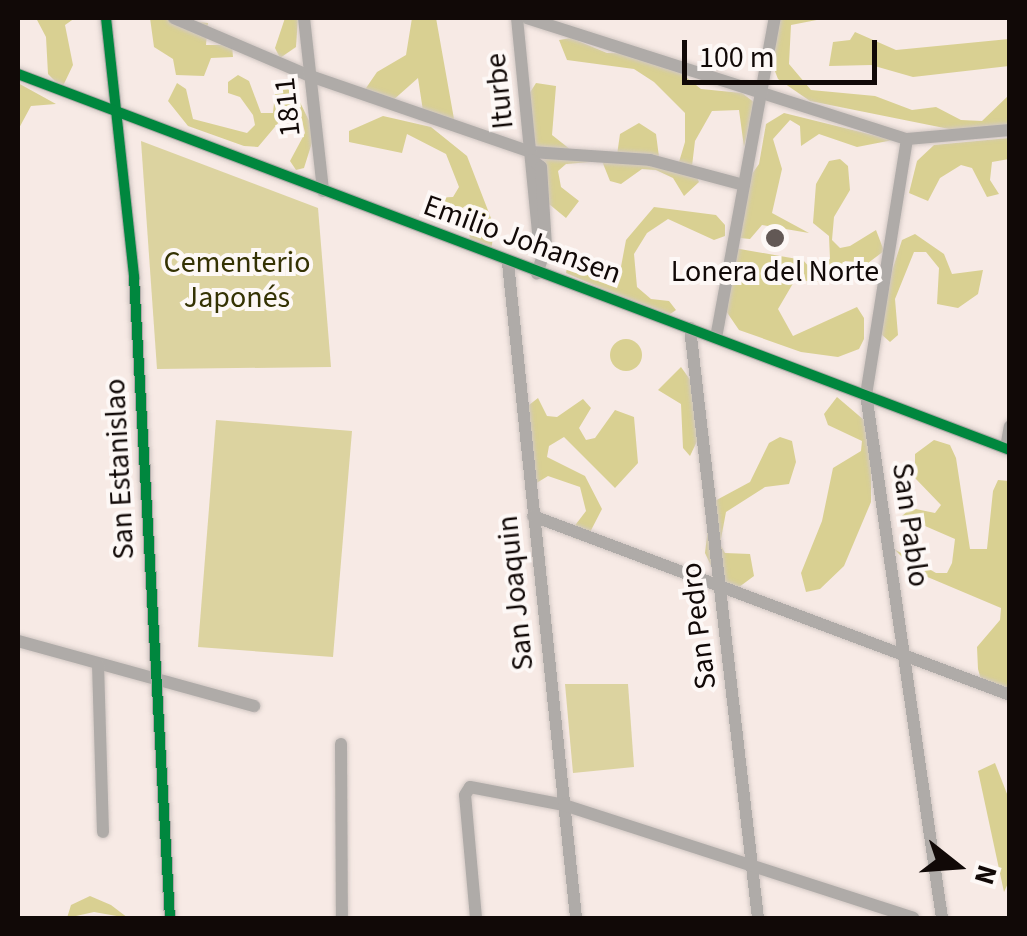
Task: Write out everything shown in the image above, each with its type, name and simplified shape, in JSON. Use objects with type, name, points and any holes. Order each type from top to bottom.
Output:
[{"type":"street","name":"San Estanislao","points":[[106,18],[119,117],[158,676],[170,918]]},
{"type":"street","points":[[174,18],[310,76],[531,156],[650,160],[744,186]]},
{"type":"street","name":"1811","points":[[304,18],[322,191]]},
{"type":"street","name":"Iturbe","points":[[518,18],[531,156],[541,167],[546,247],[540,254],[537,273]]},
{"type":"street","points":[[527,18],[761,96],[907,139],[1010,130]]},
{"type":"street","points":[[716,338],[775,18]]},
{"type":"street","name":"Emilio Johansen","points":[[18,74],[119,117],[1008,449]]},
{"type":"street","name":"San Pablo","points":[[907,139],[866,394],[942,918]]},
{"type":"street","name":"San Joaquin","points":[[508,263],[576,918]]},
{"type":"street","name":"San Pedro","points":[[690,328],[758,918]]},
{"type":"street","points":[[1008,449],[1010,426]]},
{"type":"street","points":[[533,516],[1010,694]]},
{"type":"street","points":[[18,640],[98,664],[158,676],[254,706]]},
{"type":"street","points":[[98,664],[103,832]]},
{"type":"street","points":[[341,744],[342,918]]},
{"type":"street","points":[[476,918],[466,789],[564,805],[914,918]]},
{"type":"green space","name":"Cementerio Japonés","points":[[141,141],[318,208],[331,367],[157,369]]},
{"type":"green space","points":[[216,420],[352,431],[333,657],[198,647]]},
{"type":"green space","points":[[565,684],[628,684],[634,767],[573,773]]},
{"type":"shaded area","points":[[36,18],[75,18],[65,25],[73,65],[62,88],[48,74],[46,37]]},
{"type":"shaded area","points":[[150,18],[208,23],[206,45],[232,45],[233,57],[211,58],[204,76],[176,75],[173,59],[154,47]]},
{"type":"shaded area","points":[[285,18],[298,18],[296,47],[280,58],[275,48]]},
{"type":"shaded area","points":[[412,18],[436,18],[454,119],[443,122],[423,111],[418,78],[391,102],[364,91],[377,72],[406,55]]},
{"type":"shaded area","points":[[780,18],[827,18],[791,25],[789,64],[811,90],[875,96],[912,110],[936,107],[961,120],[982,121],[1009,95],[1009,127],[974,134],[810,101],[778,79],[769,56]]},
{"type":"shaded area","points":[[855,32],[896,50],[1009,39],[1009,66],[913,77],[871,65],[829,66],[833,42],[850,40]]},
{"type":"shaded area","points":[[571,38],[607,53],[657,54],[701,89],[742,93],[755,103],[744,147],[739,110],[712,111],[695,141],[692,166],[699,182],[684,196],[673,178],[656,170],[642,169],[621,184],[610,181],[602,161],[566,164],[558,171],[561,187],[579,201],[566,218],[549,204],[524,102],[536,83],[556,86],[552,135],[571,150],[617,155],[620,134],[639,123],[656,134],[659,157],[679,162],[685,142],[685,113],[654,82],[634,69],[567,60],[559,40]]},
{"type":"shaded area","points":[[238,75],[249,81],[261,113],[273,113],[275,93],[286,88],[296,94],[315,133],[304,168],[296,170],[290,161],[305,133],[302,120],[279,122],[258,147],[244,146],[188,126],[168,101],[177,83],[186,89],[193,119],[247,133],[255,125],[253,115],[240,97],[228,93],[228,82]]},
{"type":"shaded area","points":[[18,83],[56,104],[31,106],[18,130]]},
{"type":"shaded area","points":[[784,113],[893,140],[857,147],[819,134],[801,146],[800,126],[790,120],[773,139],[782,169],[772,213],[809,233],[762,225],[750,239],[740,238],[737,195],[759,164],[766,124]]},
{"type":"shaded area","points":[[383,116],[431,127],[467,156],[494,226],[491,254],[470,239],[465,206],[446,221],[428,206],[432,198],[453,197],[459,187],[446,154],[407,134],[402,153],[349,142],[349,131]]},
{"type":"shaded area","points":[[1009,138],[1009,159],[992,162],[990,180],[999,194],[987,197],[972,168],[961,165],[940,178],[928,201],[909,193],[917,161],[934,145]]},
{"type":"shaded area","points":[[840,159],[848,166],[850,190],[834,217],[832,240],[840,248],[850,246],[876,230],[884,251],[868,263],[845,261],[822,282],[795,280],[778,309],[793,336],[857,307],[864,318],[864,339],[859,349],[838,357],[801,352],[739,330],[726,311],[734,248],[803,260],[810,268],[830,259],[829,236],[813,223],[816,184],[829,161]]},
{"type":"shaded area","points":[[654,207],[716,215],[725,225],[725,236],[714,240],[668,219],[647,233],[634,254],[637,287],[651,299],[669,301],[676,310],[666,317],[566,273],[568,262],[620,272],[626,240]]},
{"type":"shaded area","points":[[915,234],[944,254],[952,274],[983,270],[978,294],[958,308],[937,304],[939,268],[926,252],[914,252],[895,299],[898,335],[890,342],[881,334],[892,271],[902,240]]},
{"type":"shaded area","points":[[626,339],[637,344],[642,355],[637,366],[626,371],[615,366],[610,355],[615,344]]},
{"type":"shaded area","points":[[681,367],[691,381],[699,437],[690,456],[683,448],[681,404],[658,390]]},
{"type":"shaded area","points":[[837,397],[871,426],[871,502],[844,566],[820,589],[806,592],[801,573],[822,521],[833,468],[861,451],[862,441],[828,425],[824,414]]},
{"type":"shaded area","points":[[538,398],[547,416],[557,417],[583,399],[591,408],[579,428],[586,440],[595,438],[615,410],[634,417],[638,463],[615,488],[564,437],[549,446],[547,457],[585,476],[602,509],[586,540],[575,539],[573,528],[586,511],[580,487],[548,476],[530,487],[529,405]]},
{"type":"shaded area","points":[[780,437],[792,441],[796,462],[789,484],[765,487],[726,512],[720,544],[725,553],[750,554],[754,576],[735,590],[722,589],[705,553],[711,503],[750,482],[769,443]]},
{"type":"shaded area","points":[[934,440],[950,445],[956,458],[970,549],[987,549],[993,491],[998,480],[1009,481],[1009,699],[984,691],[978,669],[977,647],[1000,620],[1001,608],[918,573],[894,549],[936,573],[947,573],[952,563],[955,539],[902,516],[911,508],[935,513],[941,505],[915,478],[915,454]]},
{"type":"shaded area","points":[[995,763],[1009,799],[1009,881],[1004,892],[978,771]]},
{"type":"shaded area","points":[[90,896],[128,918],[94,912],[67,918],[71,905]]},
{"type":"cycle path","points":[[106,18],[134,277],[170,918]]},
{"type":"cycle path","points":[[18,74],[1010,450]]},
{"type":"place","name":"Lonera del Norte","points":[[775,238]]}]
